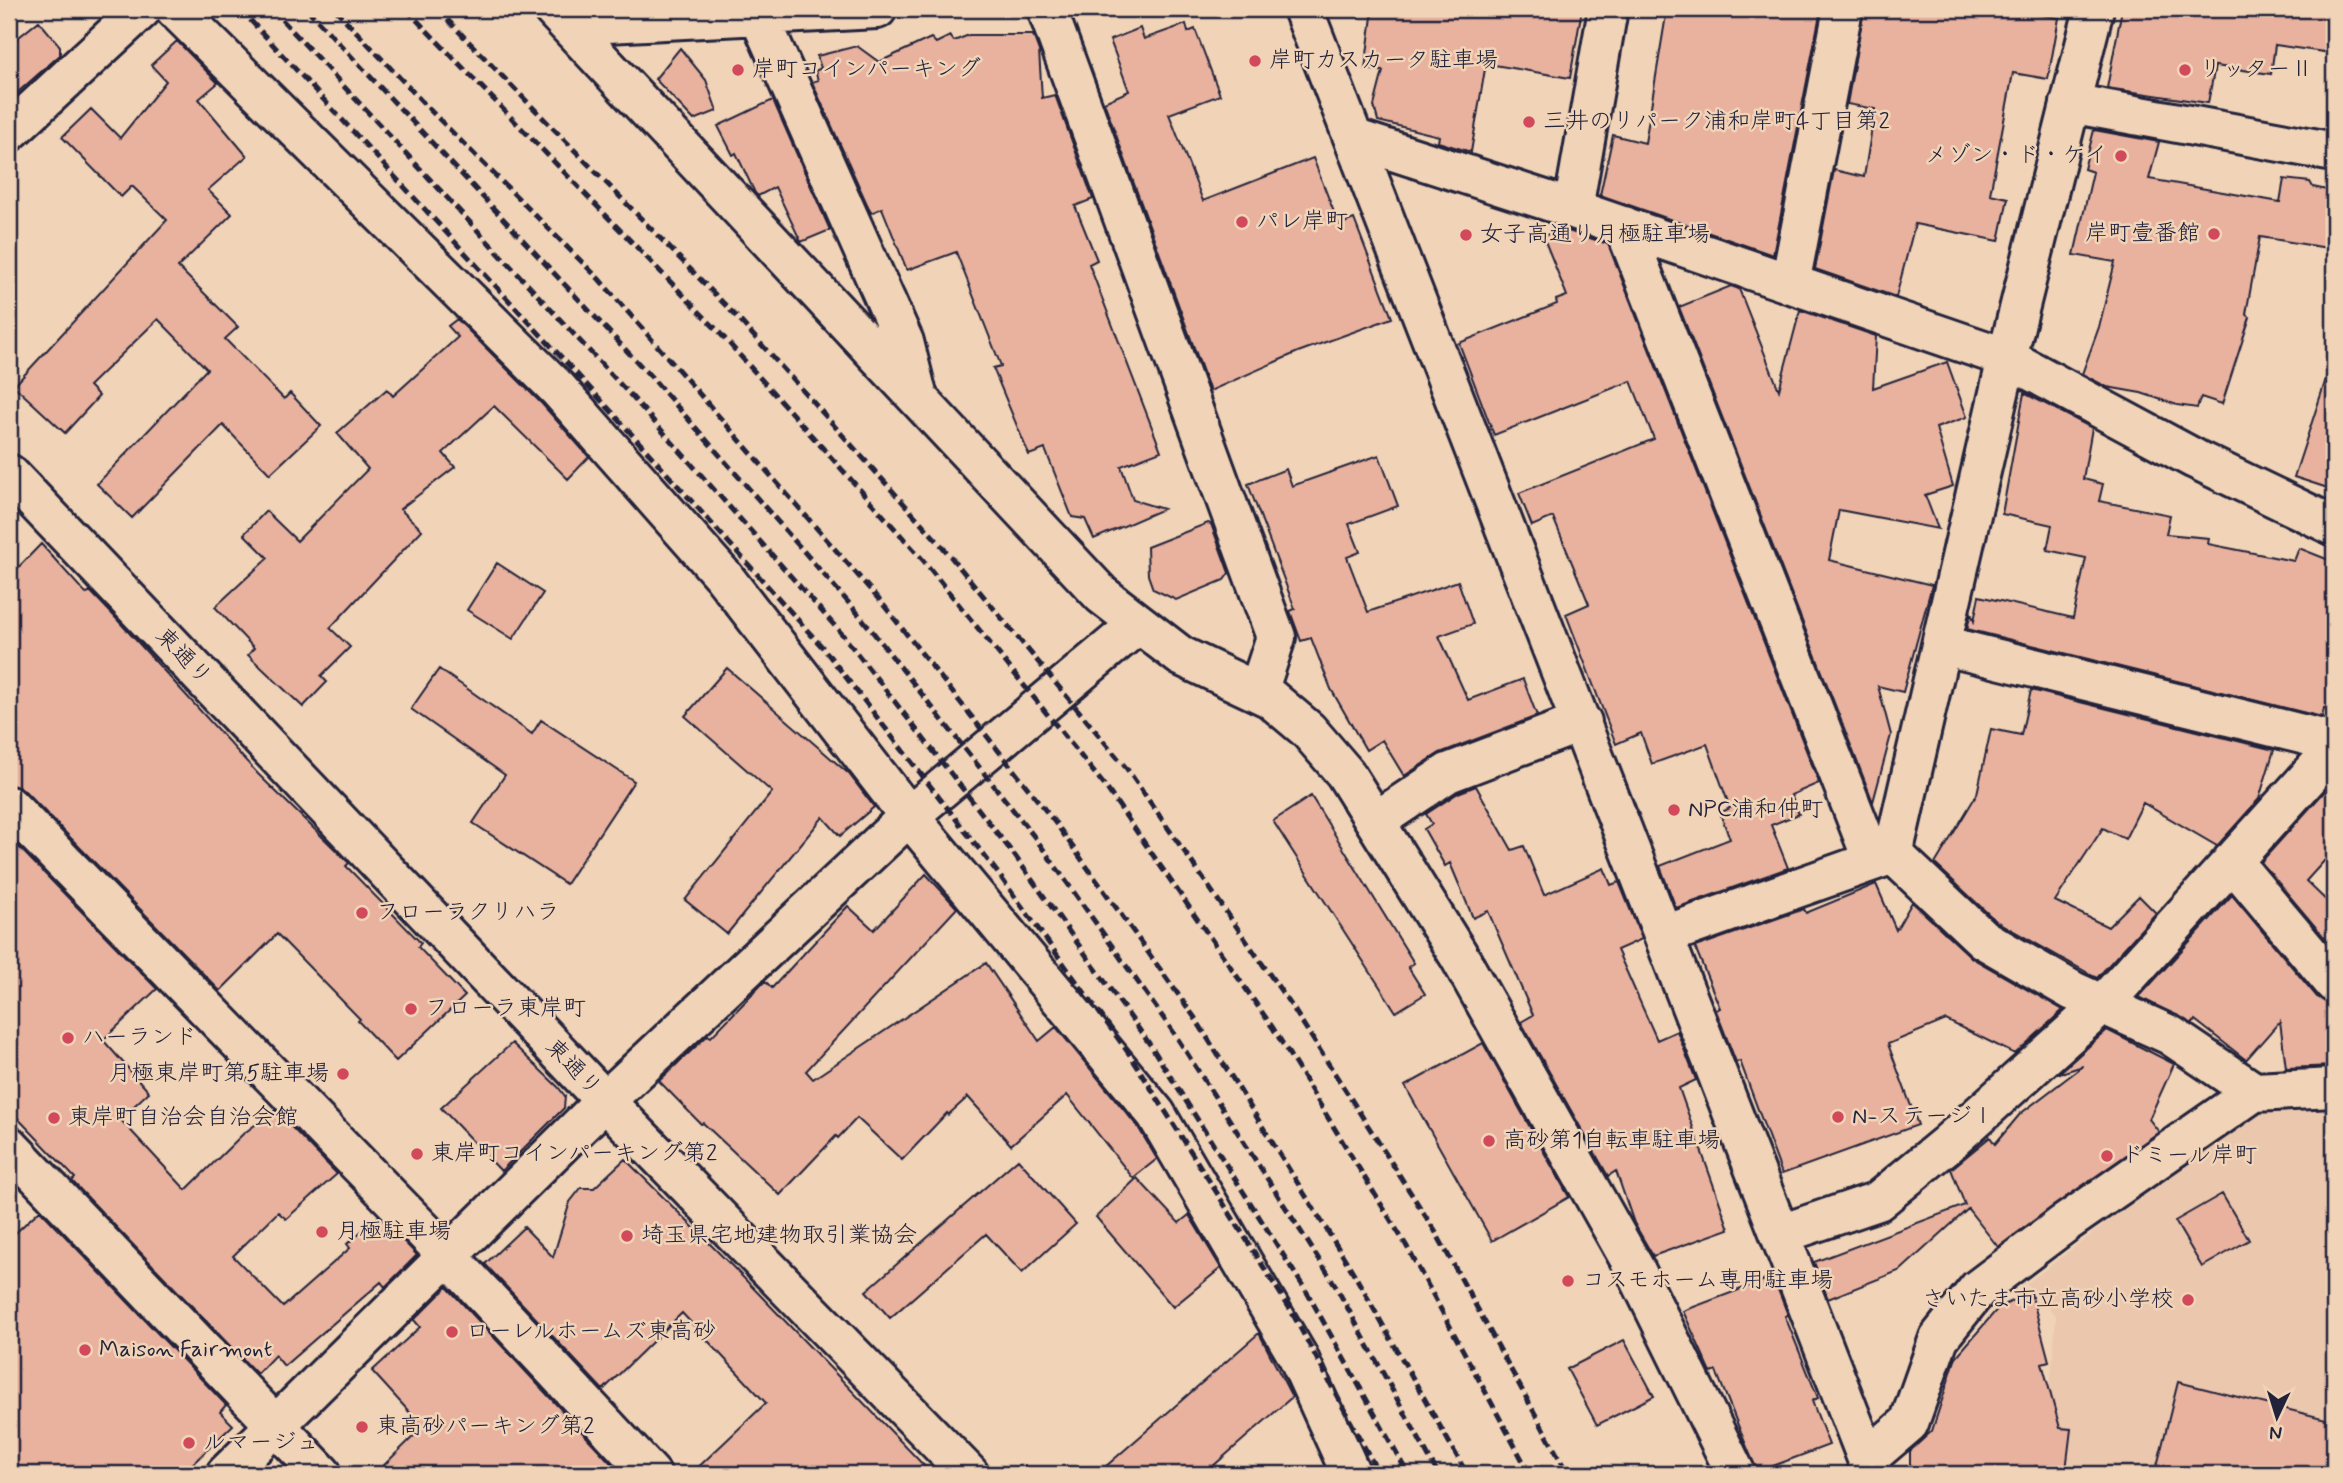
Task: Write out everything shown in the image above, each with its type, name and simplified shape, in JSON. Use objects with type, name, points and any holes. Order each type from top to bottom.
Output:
[{"type":"street","points":[[9,132],[142,9]]},
{"type":"street","points":[[175,9],[558,388],[724,577],[916,811],[1156,1114],[1298,1357],[1351,1474]]},
{"type":"street","points":[[561,17],[877,9]]},
{"type":"street","points":[[1047,9],[1276,637],[1258,692]]},
{"type":"street","points":[[1304,9],[1870,1466],[1909,1423],[1939,1338],[1978,1289],[2064,1224],[2253,1092],[2334,1088]]},
{"type":"street","points":[[1573,209],[1608,9]]},
{"type":"street","points":[[1790,284],[1843,9]]},
{"type":"street","points":[[1883,857],[1941,645],[2007,358],[2094,9]]},
{"type":"street","points":[[758,13],[904,342],[918,397]]},
{"type":"street","points":[[561,17],[1102,595],[1137,625],[1181,656],[1258,692],[1308,730],[1345,773],[1459,956],[1628,1256],[1736,1474]]},
{"type":"street","points":[[2070,103],[2334,152]]},
{"type":"street","points":[[1356,139],[1624,226],[2007,358],[2195,459],[2334,526]]},
{"type":"street","points":[[1624,226],[1883,857],[1983,939],[2073,991],[2170,1035],[2253,1092]]},
{"type":"street","name":"東通り","points":[[9,474],[605,1101],[969,1474]]},
{"type":"street","points":[[226,1474],[605,1101],[916,811],[1137,625]]},
{"type":"street","points":[[1941,645],[2334,742]]},
{"type":"street","points":[[1376,821],[1448,772],[1582,722]]},
{"type":"street","points":[[1781,1234],[1878,1201],[1946,1145],[2102,1004],[2334,749]]},
{"type":"street","points":[[9,806],[448,1256],[651,1474]]},
{"type":"street","points":[[1665,935],[1883,857]]},
{"type":"street","points":[[2232,861],[2334,983]]},
{"type":"street","points":[[9,1146],[322,1474]]},
{"type":"shaded area","name":"さいたま市立高砂小学校","points":[[2334,1100],[2334,1474],[2043,1474],[2056,1316],[2026,1284],[2171,1173],[2272,1104]]},
{"type":"building","points":[[1373,9],[1582,9],[1570,78],[1489,64],[1485,69],[1471,152],[1438,142],[1439,136],[1378,121],[1374,106],[1383,71],[1365,69]]},
{"type":"building","points":[[1667,9],[1821,9],[1773,255],[1600,195],[1613,135],[1645,143]]},
{"type":"building","points":[[1864,9],[1932,9],[1965,14],[1966,9],[2003,9],[2059,18],[2048,79],[2013,73],[1990,194],[2008,198],[1999,241],[1915,224],[1896,297],[1815,269],[1834,170],[1864,177],[1875,109],[1847,104]]},
{"type":"building","points":[[2122,9],[2334,9],[2331,53],[2275,45],[2271,74],[2215,66],[2208,103],[2107,88]]},
{"type":"building","points":[[39,21],[60,46],[60,55],[9,100],[9,45]]},
{"type":"building","points":[[1186,24],[1188,32],[1195,29],[1220,95],[1169,114],[1203,201],[1313,158],[1339,225],[1354,219],[1392,318],[1298,352],[1210,391],[1104,102],[1129,91],[1110,40],[1140,28],[1144,39]]},
{"type":"building","points":[[969,35],[1033,35],[1039,51],[1042,98],[1055,95],[1093,199],[1075,206],[1097,260],[1089,264],[1161,451],[1121,466],[1133,500],[1163,509],[1094,539],[1085,519],[1072,517],[1045,449],[1029,455],[993,368],[1001,366],[956,252],[907,270],[882,208],[871,213],[812,82],[818,80],[815,71],[821,68],[817,56],[857,46],[879,62],[931,38],[936,43],[950,36],[954,41]]},
{"type":"building","points":[[177,41],[218,83],[199,99],[247,156],[208,190],[232,214],[178,267],[238,327],[225,339],[284,399],[290,393],[321,426],[270,474],[223,425],[132,518],[97,484],[207,369],[158,319],[89,386],[99,396],[65,433],[14,386],[167,220],[132,186],[121,197],[62,137],[91,109],[120,138],[166,81],[151,65]]},
{"type":"building","points":[[680,48],[706,80],[717,111],[694,120],[655,79]]},
{"type":"building","points":[[773,100],[830,230],[801,242],[775,187],[758,196],[755,193],[736,153],[733,155],[718,126]]},
{"type":"building","points":[[2094,130],[2159,142],[2149,179],[2280,202],[2284,179],[2310,182],[2313,187],[2327,190],[2326,196],[2334,197],[2334,249],[2260,237],[2246,314],[2250,317],[2222,404],[2201,397],[2197,408],[2177,405],[2141,393],[2107,387],[2082,374],[2099,327],[2115,262],[2074,255],[2093,172],[2084,169]]},
{"type":"building","points":[[1562,229],[1608,244],[1819,783],[1791,795],[1799,814],[1771,825],[1788,868],[1676,908],[1660,866],[1730,839],[1720,813],[1730,808],[1707,744],[1652,764],[1641,733],[1616,744],[1566,614],[1589,604],[1553,517],[1532,526],[1519,493],[1654,439],[1631,381],[1494,435],[1459,343],[1557,304],[1556,300],[1567,296],[1543,236]]},
{"type":"building","points":[[1731,286],[1739,289],[1779,390],[1800,310],[1876,336],[1873,388],[1947,362],[1967,417],[1936,428],[1953,486],[1925,495],[1938,529],[1839,510],[1829,560],[1932,585],[1903,692],[1878,686],[1891,735],[1873,802],[1679,307]]},
{"type":"building","points":[[457,319],[542,404],[589,457],[568,479],[494,406],[443,453],[455,467],[400,509],[422,530],[330,628],[350,647],[321,676],[327,682],[303,707],[248,655],[254,648],[215,607],[268,558],[244,534],[266,511],[297,541],[368,469],[337,433],[387,389],[393,396],[458,337],[448,326]]},
{"type":"building","points":[[2328,373],[2334,374],[2334,490],[2294,477]]},
{"type":"building","points":[[2024,393],[2092,428],[2083,479],[2103,484],[2099,501],[2170,515],[2166,534],[2209,538],[2208,544],[2294,561],[2299,548],[2334,562],[2334,710],[2324,708],[2322,717],[1967,629],[1971,613],[1974,621],[1979,596],[2073,618],[2086,558],[2047,550],[2052,525],[2002,514]]},
{"type":"building","points":[[1379,455],[1398,506],[1349,524],[1360,552],[1347,557],[1368,612],[1458,581],[1473,624],[1439,636],[1468,700],[1523,679],[1537,716],[1440,753],[1404,776],[1382,740],[1366,750],[1331,689],[1311,638],[1301,641],[1290,611],[1295,609],[1248,484],[1286,469],[1292,486]]},
{"type":"building","points":[[1211,524],[1229,573],[1224,580],[1176,600],[1153,589],[1148,575],[1147,547]]},
{"type":"building","points":[[41,544],[86,594],[90,591],[113,615],[258,774],[349,863],[346,866],[421,943],[418,947],[465,996],[396,1061],[358,1021],[360,1019],[277,934],[220,991],[25,791],[9,785],[9,577]]},
{"type":"building","points":[[497,563],[543,593],[513,639],[467,610]]},
{"type":"building","points":[[727,668],[849,774],[874,807],[840,836],[823,817],[727,934],[685,900],[772,792],[685,716]]},
{"type":"building","points":[[439,669],[532,734],[541,720],[634,781],[566,884],[473,823],[505,775],[411,709]]},
{"type":"building","points":[[2031,690],[2274,750],[2259,799],[2217,846],[2143,803],[2125,839],[2103,828],[2055,901],[2108,927],[2139,896],[2156,913],[2097,978],[1996,921],[1935,864],[1977,794],[1991,729],[2021,735]]},
{"type":"building","points":[[2334,781],[2334,850],[2306,881],[2334,908],[2334,949],[2261,862]]},
{"type":"building","points":[[1476,786],[1512,850],[1524,846],[1544,895],[1604,868],[1611,885],[1619,882],[1642,939],[1617,950],[1657,1040],[1677,1031],[1696,1080],[1679,1088],[1729,1229],[1653,1256],[1634,1223],[1616,1171],[1608,1176],[1521,1022],[1533,1015],[1488,911],[1473,918],[1450,863],[1445,866],[1424,829],[1432,824],[1426,814],[1458,793]]},
{"type":"building","points":[[1311,796],[1414,963],[1408,967],[1425,994],[1396,1012],[1273,821]]},
{"type":"building","points":[[9,837],[157,989],[103,1040],[149,1092],[120,1119],[186,1190],[243,1134],[275,1110],[337,1174],[286,1219],[278,1212],[233,1256],[283,1307],[350,1248],[347,1244],[379,1216],[417,1255],[385,1287],[381,1282],[284,1366],[275,1355],[257,1374],[72,1181],[75,1178],[9,1109]]},
{"type":"building","points":[[926,874],[957,908],[806,1071],[813,1079],[986,963],[1039,1041],[1056,1027],[1138,1127],[1157,1159],[1133,1178],[1067,1095],[1011,1145],[968,1097],[948,1115],[947,1113],[902,1160],[857,1118],[838,1138],[836,1136],[780,1195],[701,1124],[659,1081],[708,1035],[711,1037],[765,981],[772,988],[848,906],[874,930]]},
{"type":"building","points":[[1876,884],[1896,930],[1912,902],[1972,958],[2063,1010],[2015,1054],[1946,1020],[1888,1044],[1918,1125],[1782,1174],[1740,1061],[1736,1062],[1717,1013],[1716,1010],[1720,1008],[1695,947],[1804,909],[1806,913]]},
{"type":"building","points":[[2232,895],[2317,997],[2334,1004],[2334,1066],[2286,1068],[2280,1021],[2246,1060],[2195,1020],[2193,1024],[2139,997]]},
{"type":"building","points":[[2107,1030],[2174,1064],[2149,1119],[2159,1132],[1998,1247],[1968,1209],[1901,1270],[1828,1299],[1814,1262],[1965,1205],[1951,1169],[1990,1137],[1995,1144],[2020,1114],[2083,1066],[2058,1074]]},
{"type":"building","points":[[512,1043],[558,1087],[565,1096],[564,1108],[501,1171],[441,1108]]},
{"type":"building","name":"高砂第1自転車駐車場","points":[[1483,1043],[1569,1197],[1492,1241],[1405,1086]]},
{"type":"building","points":[[625,1159],[932,1474],[691,1474],[766,1403],[682,1313],[603,1390],[485,1264],[524,1227],[553,1257],[570,1202],[581,1188],[594,1188]]},
{"type":"building","points":[[1018,1159],[1076,1224],[1022,1273],[986,1234],[890,1318],[866,1291]]},
{"type":"building","points":[[1137,1178],[1179,1223],[1189,1215],[1221,1268],[1173,1307],[1096,1217]]},
{"type":"building","points":[[2222,1194],[2249,1240],[2202,1267],[2175,1221]]},
{"type":"building","points":[[40,1210],[226,1405],[220,1412],[233,1425],[182,1474],[19,1474],[9,1463],[9,1239]]},
{"type":"building","points":[[1773,1277],[1788,1315],[1785,1316],[1818,1398],[1812,1401],[1829,1445],[1757,1472],[1716,1371],[1711,1373],[1683,1311]]},
{"type":"building","points":[[447,1287],[621,1474],[375,1474],[423,1427],[372,1371],[420,1327],[414,1320]]},
{"type":"building","points":[[2031,1293],[2049,1361],[2042,1363],[2060,1428],[2071,1429],[2066,1470],[2035,1466],[2033,1474],[1910,1474],[1910,1451],[1932,1431],[1956,1357],[1999,1307]]},
{"type":"building","points":[[1259,1333],[1292,1397],[1204,1474],[1097,1474]]},
{"type":"building","points":[[1624,1340],[1654,1396],[1597,1425],[1567,1369]]},
{"type":"building","points":[[2178,1382],[2334,1421],[2334,1474],[2155,1474]]},
{"type":"railway","points":[[240,9],[611,411],[824,649],[997,872],[1130,1055],[1290,1309],[1379,1474]]},
{"type":"railway","points":[[272,9],[633,398],[842,634],[1015,856],[1151,1046],[1308,1294],[1408,1474]]},
{"type":"railway","points":[[307,9],[654,380],[861,617],[1036,839],[1174,1033],[1334,1283],[1438,1474]]},
{"type":"railway","points":[[335,9],[432,112],[599,279],[882,603],[1057,825],[1195,1018],[1353,1272],[1467,1474]]},
{"type":"railway","points":[[406,9],[718,331],[923,560],[1105,786],[1273,1028],[1406,1245],[1530,1474]]},
{"type":"railway","points":[[437,9],[735,315],[941,545],[1127,769],[1293,1008],[1435,1231],[1568,1474]]},
{"type":"place","name":"岸町カスカータ駐車場","points":[[1255,61]]},
{"type":"place","name":"岸町コインパーキング","points":[[738,70]]},
{"type":"place","name":"リッターⅡ","points":[[2185,70]]},
{"type":"place","name":"三井のリパーク浦和岸町4丁目第2","points":[[1529,122]]},
{"type":"place","name":"メゾン・ド・ケイ","points":[[2121,156]]},
{"type":"place","name":"パレ岸町","points":[[1242,222]]},
{"type":"place","name":"岸町壹番館","points":[[2214,234]]},
{"type":"place","name":"女子高通り月極駐車場","points":[[1466,235]]},
{"type":"place","name":"NPC浦和仲町","points":[[1674,810]]},
{"type":"place","name":"フローラクリハラ","points":[[362,913]]},
{"type":"place","name":"フローラ東岸町","points":[[411,1009]]},
{"type":"place","name":"ハーランド","points":[[68,1038]]},
{"type":"place","name":"月極東岸町第5駐車場","points":[[343,1074]]},
{"type":"place","name":"N-ステージⅠ","points":[[1838,1117]]},
{"type":"place","name":"東岸町自治会自治会館","points":[[54,1118]]},
{"type":"place","name":"高砂第1自転車駐車場","points":[[1489,1141]]},
{"type":"place","name":"東岸町コインパーキング第2","points":[[417,1154]]},
{"type":"place","name":"ドミール岸町","points":[[2107,1156]]},
{"type":"place","name":"月極駐車場","points":[[322,1232]]},
{"type":"place","name":"埼玉県宅地建物取引業協会","points":[[627,1236]]},
{"type":"place","name":"コスモホーム専用駐車場","points":[[1568,1281]]},
{"type":"place","name":"さいたま市立高砂小学校","points":[[2188,1300]]},
{"type":"place","name":"ローレルホームズ東高砂","points":[[452,1332]]},
{"type":"place","name":"Maison Fairmont","points":[[85,1350]]},
{"type":"place","name":"東高砂パーキング第2","points":[[362,1427]]},
{"type":"place","name":"ルマージュ","points":[[189,1443]]}]
